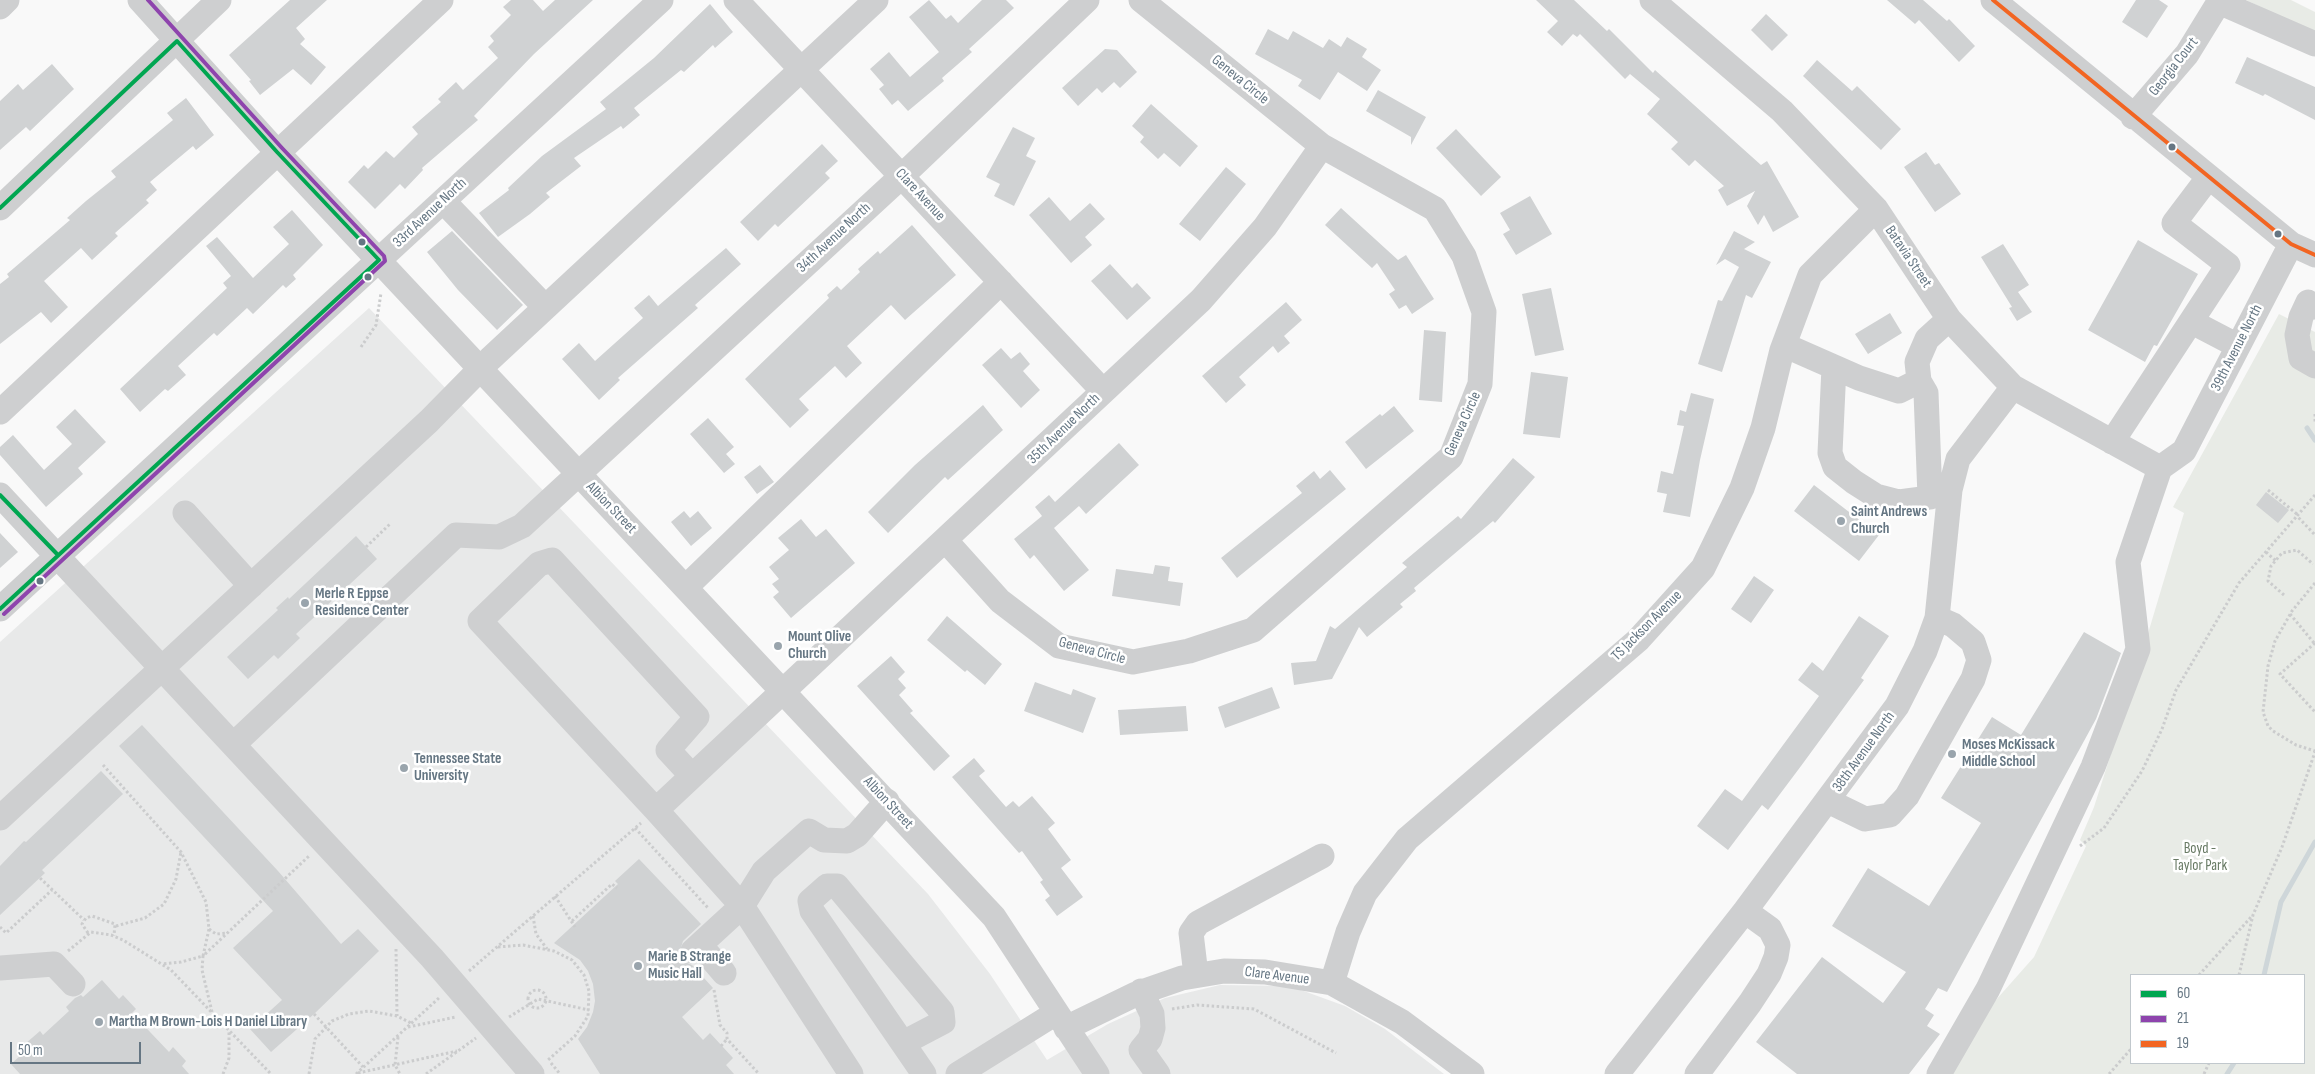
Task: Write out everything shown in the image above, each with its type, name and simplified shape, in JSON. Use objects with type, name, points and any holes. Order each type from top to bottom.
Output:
[{"type":"street","points":[[0,7],[7,0]]},
{"type":"street","name":"Albion Street","points":[[140,0],[277,152],[994,917],[1097,1074]]},
{"type":"street","points":[[0,208],[219,0]]},
{"type":"street","points":[[0,412],[441,0]]},
{"type":"street","name":"33rd Avenue North","points":[[0,609],[57,554],[661,0]]},
{"type":"street","name":"Clare Avenue","points":[[736,0],[903,175],[1103,391]]},
{"type":"street","points":[[0,818],[429,421],[545,307],[876,0]]},
{"type":"street","name":"34th Avenue North","points":[[234,744],[456,536],[500,537],[522,526],[903,175],[1088,0]]},
{"type":"street","name":"Geneva Circle","points":[[946,541],[1000,601],[1058,646],[1133,662],[1189,651],[1253,630],[1452,456],[1480,384],[1484,312],[1464,256],[1435,209],[1322,146],[1141,0]]},
{"type":"street","name":"Batavia Street","points":[[1652,0],[1782,111],[1876,209],[1949,319],[2013,387],[2160,468]]},
{"type":"street","points":[[1993,0],[2208,178],[2291,244],[2315,255]]},
{"type":"street","name":"Georgia Court","points":[[2134,117],[2188,54],[2218,1],[2315,44]]},
{"type":"street","name":"35th Avenue North","points":[[656,810],[946,541],[1201,300],[1265,227],[1322,146]]},
{"type":"street","points":[[2112,442],[2228,265],[2174,223],[2208,178]]},
{"type":"street","points":[[443,201],[545,307]]},
{"type":"street","name":"TS Jackson Avenue","points":[[1332,983],[1348,932],[1365,893],[1407,838],[1638,640],[1703,568],[1742,488],[1763,428],[1784,345],[1810,276],[1876,209]]},
{"type":"street","name":"39th Avenue North","points":[[2160,468],[2184,451],[2291,244]]},
{"type":"street","points":[[686,587],[1001,282]]},
{"type":"street","points":[[2315,306],[2308,302],[2301,316],[2297,335],[2301,358],[2315,366]]},
{"type":"street","points":[[1834,367],[1830,453],[1835,467],[1876,496],[1899,502],[1940,493],[1926,393],[1919,381],[1917,362],[1927,339],[1949,319]]},
{"type":"street","points":[[2192,322],[2238,346]]},
{"type":"street","points":[[1784,345],[1859,378],[1899,391],[1919,381]]},
{"type":"street","name":"38th Avenue North","points":[[1617,1074],[1828,801],[1897,706],[1924,651],[1937,618],[1940,493],[1958,459],[2013,387]]},
{"type":"street","points":[[1939,1074],[1988,989],[2093,767],[2138,649],[2128,562],[2160,468]]},
{"type":"street","points":[[0,496],[57,554],[234,744],[454,984],[540,1067]]},
{"type":"street","points":[[184,513],[251,586]]},
{"type":"street","points":[[692,776],[668,750],[696,717],[552,560],[539,564],[480,621],[656,810],[742,906],[851,1074]]},
{"type":"street","points":[[1828,801],[1865,819],[1890,815],[1907,796],[1973,679],[1979,660],[1973,642],[1953,625],[1937,618]]},
{"type":"street","points":[[723,972],[696,948],[742,906],[764,871],[809,831],[824,840],[846,841],[857,835],[887,801]]},
{"type":"street","points":[[1196,974],[1191,933],[1198,923],[1322,856]]},
{"type":"street","points":[[903,1043],[943,1022],[942,1012],[837,886],[827,886],[810,901],[812,911],[924,1074]]},
{"type":"street","points":[[1697,1074],[1750,1003],[1769,974],[1776,957],[1778,945],[1770,929],[1744,911]]},
{"type":"street","points":[[0,968],[54,964],[73,984]]},
{"type":"street","name":"Clare Avenue","points":[[970,1071],[1061,1021],[1196,974],[1245,970],[1332,983],[1402,1022],[1472,1074]]},
{"type":"street","points":[[1141,992],[1152,1014],[1153,1028],[1150,1039],[1142,1050],[1158,1074]]},
{"type":"path","points":[[361,347],[376,325],[381,289]]},
{"type":"path","points":[[2315,414],[2315,422]]},
{"type":"path","points":[[2268,490],[2297,515],[2315,535]]},
{"type":"path","points":[[2061,835],[2079,847],[2104,828],[2142,771],[2162,729],[2176,690],[2239,584],[2315,494]]},
{"type":"path","points":[[366,547],[390,524]]},
{"type":"path","points":[[2284,595],[2268,581],[2271,566],[2282,553],[2297,550],[2314,564]]},
{"type":"path","points":[[2266,552],[2276,560]]},
{"type":"path","points":[[2239,974],[2253,915],[2282,847],[2315,751],[2296,745],[2273,731],[2268,726],[2263,712],[2271,653],[2281,628],[2315,583]]},
{"type":"path","points":[[2290,614],[2315,643],[2280,674],[2315,712]]},
{"type":"path","points":[[103,765],[181,852],[206,902],[209,929],[202,970],[212,1013]]},
{"type":"path","points":[[357,1073],[454,984],[656,810]]},
{"type":"path","points":[[635,828],[723,924]]},
{"type":"path","points":[[162,964],[181,962],[203,956],[324,842]]},
{"type":"path","points":[[84,920],[92,916],[116,926],[145,918],[164,904],[176,879],[181,852]]},
{"type":"path","points":[[40,878],[84,920]]},
{"type":"path","points":[[572,921],[612,884],[617,888]]},
{"type":"path","points":[[0,927],[6,933],[52,890]]},
{"type":"path","points":[[555,896],[575,926]]},
{"type":"path","points":[[2200,974],[2253,915]]},
{"type":"path","points":[[533,916],[536,934],[547,949]]},
{"type":"path","points":[[84,920],[83,926],[88,933],[114,936],[162,964],[180,979],[271,1074]]},
{"type":"path","points":[[114,936],[116,926]]},
{"type":"path","points":[[209,929],[216,934],[227,933]]},
{"type":"path","points":[[54,964],[88,933]]},
{"type":"path","points":[[497,947],[523,945],[547,949],[568,958],[581,970],[588,984],[590,1004],[588,1016],[578,1032],[540,1067]]},
{"type":"path","points":[[396,946],[397,1016]]},
{"type":"path","points":[[721,1046],[727,1039],[727,1033],[720,1025],[711,981],[723,972]]},
{"type":"path","points":[[542,992],[545,998],[544,1005],[537,1008],[532,1007],[528,1000],[532,993],[542,992]]},
{"type":"path","points":[[1166,1008],[1174,1009],[1197,1005],[1254,1008],[1336,1052]]},
{"type":"path","points":[[309,1074],[315,1039],[325,1026],[349,1014],[369,1012],[397,1016],[411,1023]]},
{"type":"path","points":[[314,1014],[363,1067]]},
{"type":"path","points":[[407,1027],[458,1016]]},
{"type":"path","points":[[223,1074],[229,1058],[229,1030]]},
{"type":"path","points":[[398,1036],[395,1065],[400,1074]]},
{"type":"path","points":[[727,1039],[760,1074]]},
{"type":"path","points":[[2108,1074],[2130,1050]]},
{"type":"path","points":[[357,1073],[458,1051]]},
{"type":"shaded area","name":"Tennessee State University","points":[[369,308],[928,894],[990,974],[1047,1060],[1108,1024],[1165,998],[1220,985],[1290,986],[1345,1006],[1385,1029],[1444,1074],[0,1074],[0,642]]},
{"type":"green space","points":[[2246,0],[2291,0],[2315,12],[2315,33]]},
{"type":"green space","name":"Boyd - Taylor Park","points":[[2279,314],[2315,332],[2315,1074],[1949,1074],[1980,1018],[2034,957],[2086,846],[2080,840],[2094,807],[2129,697],[2184,513],[2173,507]]},
{"type":"building","points":[[290,0],[327,0],[296,28],[305,39],[300,44],[326,67],[311,85],[293,69],[260,95],[249,81],[251,80],[229,55]]},
{"type":"building","points":[[511,0],[533,0],[543,11],[555,0],[593,0],[534,54],[474,116],[478,120],[422,168],[423,170],[405,189],[400,184],[375,209],[348,182],[364,165],[368,169],[386,151],[394,158],[418,134],[412,127],[441,102],[438,99],[456,82],[463,90],[498,58],[488,47],[494,41],[490,36],[511,15],[503,7]]},
{"type":"building","points":[[929,0],[946,19],[951,15],[958,23],[982,0],[1006,0],[1014,8],[969,49],[972,52],[942,78],[944,81],[908,111],[898,100],[892,105],[879,89],[884,85],[870,69],[889,52],[910,77],[939,52],[909,17]]},
{"type":"building","points":[[1536,0],[1574,0],[1607,31],[1609,29],[1653,73],[1655,70],[1761,165],[1767,161],[1799,217],[1773,232],[1764,215],[1758,225],[1747,206],[1755,191],[1727,206],[1718,190],[1724,186],[1695,160],[1689,166],[1671,149],[1678,142],[1647,114],[1660,99],[1630,74],[1625,79],[1580,34],[1577,37],[1573,34],[1562,46],[1547,32],[1558,21]]},
{"type":"building","points":[[1887,0],[1923,0],[1947,21],[1949,19],[1975,46],[1959,62],[1919,20],[1915,24]]},
{"type":"building","points":[[2136,0],[2159,0],[2168,6],[2147,38],[2122,22]]},
{"type":"building","points":[[710,4],[733,32],[715,48],[713,45],[684,72],[681,70],[634,108],[640,115],[623,129],[621,126],[574,158],[581,166],[546,193],[550,197],[498,237],[479,213],[509,190],[508,188],[542,156],[606,109],[600,102],[654,58]]},
{"type":"building","points":[[1766,14],[1788,35],[1772,51],[1751,30]]},
{"type":"building","points":[[1268,29],[1288,40],[1293,31],[1323,48],[1329,39],[1341,47],[1347,37],[1367,49],[1362,57],[1381,70],[1367,91],[1338,72],[1320,100],[1298,86],[1302,80],[1255,54]]},
{"type":"building","points":[[1105,49],[1117,50],[1137,72],[1120,88],[1114,82],[1102,93],[1097,88],[1078,106],[1062,88]]},
{"type":"building","points":[[2247,57],[2315,87],[2315,120],[2265,94],[2263,96],[2235,83]]},
{"type":"building","points":[[1817,60],[1852,91],[1857,86],[1901,129],[1881,150],[1803,76]]},
{"type":"building","points":[[52,64],[74,89],[30,131],[26,127],[0,150],[0,101],[18,84],[23,90]]},
{"type":"building","points":[[1378,90],[1426,117],[1411,145],[1411,137],[1366,111]]},
{"type":"building","points":[[186,98],[214,135],[196,150],[193,146],[150,182],[157,190],[146,200],[149,203],[115,233],[118,236],[92,260],[81,248],[44,281],[68,307],[51,323],[41,312],[0,344],[0,284],[9,277],[7,274],[70,220],[67,218],[86,201],[116,177],[111,171],[173,120],[167,113]]},
{"type":"building","points":[[1151,104],[1198,146],[1180,167],[1164,153],[1158,159],[1140,142],[1144,137],[1132,126]]},
{"type":"building","points":[[1013,127],[1035,138],[1026,156],[1036,161],[1014,206],[994,196],[1000,184],[986,177]]},
{"type":"building","points":[[1456,129],[1501,177],[1481,196],[1436,148]]},
{"type":"building","points":[[822,144],[838,161],[825,173],[830,178],[778,227],[775,224],[758,241],[740,222]]},
{"type":"building","points":[[1926,152],[1935,165],[1939,163],[1961,194],[1935,212],[1904,167]]},
{"type":"building","points":[[1226,167],[1246,184],[1200,241],[1179,224]]},
{"type":"building","points":[[1530,196],[1552,234],[1516,255],[1503,234],[1510,230],[1500,213]]},
{"type":"building","points":[[1049,197],[1070,221],[1090,203],[1105,219],[1085,237],[1092,245],[1071,263],[1029,215]]},
{"type":"building","points":[[1341,208],[1398,260],[1406,255],[1434,299],[1412,314],[1406,305],[1399,309],[1389,294],[1395,290],[1377,263],[1372,268],[1325,225]]},
{"type":"building","points":[[292,210],[323,245],[293,275],[296,279],[286,288],[283,285],[253,314],[247,308],[217,336],[214,333],[178,366],[186,375],[168,391],[165,389],[140,412],[120,389],[227,288],[223,283],[231,276],[206,246],[217,237],[253,278],[289,244],[273,227]]},
{"type":"building","points":[[912,225],[956,275],[905,320],[891,305],[847,346],[862,363],[846,378],[835,366],[799,399],[809,410],[790,428],[745,379],[829,298],[827,295],[837,286],[841,290],[860,272],[858,269],[878,251],[880,254]]},
{"type":"building","points":[[452,231],[523,305],[497,330],[458,290],[427,252]]},
{"type":"building","points":[[1734,231],[1755,242],[1744,249],[1771,262],[1752,298],[1746,295],[1722,372],[1698,364],[1718,300],[1722,301],[1739,267],[1725,259],[1716,265]]},
{"type":"building","points":[[2138,240],[2198,274],[2157,346],[2154,345],[2145,362],[2088,330]]},
{"type":"building","points":[[2003,244],[2029,285],[2018,292],[2032,312],[2017,321],[2009,308],[2012,307],[1981,257]]},
{"type":"building","points":[[726,248],[741,264],[695,305],[698,308],[618,378],[620,380],[599,400],[562,359],[579,343],[595,361],[643,318],[634,308],[649,295],[658,306]]},
{"type":"building","points":[[1110,264],[1132,288],[1137,283],[1151,298],[1127,320],[1091,281]]},
{"type":"building","points":[[1551,288],[1564,350],[1535,356],[1522,294]]},
{"type":"building","points":[[1286,302],[1302,320],[1284,336],[1290,343],[1278,353],[1273,346],[1239,377],[1246,385],[1226,403],[1202,376]]},
{"type":"building","points":[[1890,313],[1902,333],[1868,354],[1855,334]]},
{"type":"building","points":[[1424,330],[1446,332],[1442,402],[1419,400]]},
{"type":"building","points":[[1001,348],[1011,359],[1020,352],[1030,364],[1023,371],[1040,390],[1021,408],[982,365]]},
{"type":"building","points":[[1531,372],[1568,377],[1560,438],[1523,434]]},
{"type":"building","points":[[1691,393],[1714,399],[1700,460],[1690,517],[1663,512],[1667,494],[1657,492],[1661,471],[1673,474],[1684,426],[1677,425],[1680,410],[1686,412]]},
{"type":"building","points":[[983,405],[1003,430],[948,480],[945,477],[888,533],[868,512],[915,465]]},
{"type":"building","points":[[1394,406],[1414,431],[1366,469],[1345,442],[1380,414],[1382,416]]},
{"type":"building","points":[[75,409],[106,442],[78,468],[83,474],[46,507],[0,455],[0,447],[13,435],[44,470],[72,444],[56,427]]},
{"type":"building","points":[[708,418],[734,447],[726,454],[735,464],[724,473],[690,434]]},
{"type":"building","points":[[1119,443],[1139,465],[1086,514],[1079,506],[1054,528],[1089,570],[1064,591],[1034,555],[1030,559],[1014,539],[1042,516],[1035,507],[1049,495],[1055,502]]},
{"type":"building","points":[[1513,458],[1535,477],[1495,523],[1493,521],[1414,588],[1416,591],[1400,604],[1403,607],[1367,637],[1359,627],[1332,679],[1294,685],[1291,663],[1316,661],[1330,626],[1335,629],[1407,567],[1402,563],[1458,516],[1461,519]]},
{"type":"building","points":[[760,465],[774,482],[757,494],[744,477]]},
{"type":"building","points":[[1330,470],[1346,489],[1237,578],[1221,558],[1302,493],[1296,486],[1314,471],[1320,479]]},
{"type":"building","points":[[1814,485],[1879,535],[1859,561],[1794,511]]},
{"type":"building","points":[[2266,492],[2289,510],[2278,523],[2256,505]]},
{"type":"building","points":[[684,511],[690,518],[698,511],[712,528],[691,546],[671,522]]},
{"type":"building","points":[[801,519],[816,537],[826,529],[855,563],[791,618],[773,597],[779,592],[772,584],[779,579],[769,567],[789,550],[778,538]]},
{"type":"building","points":[[0,533],[18,552],[0,568]]},
{"type":"building","name":"Merle R Eppse Residence Center","points":[[356,536],[377,559],[296,634],[300,638],[278,659],[274,655],[248,679],[227,657],[278,610],[276,608],[288,597],[289,599]]},
{"type":"building","points":[[1155,565],[1170,567],[1168,581],[1183,583],[1180,606],[1112,596],[1116,569],[1153,574]]},
{"type":"building","points":[[1754,576],[1774,590],[1751,623],[1731,609]]},
{"type":"building","points":[[947,616],[1002,664],[985,685],[967,670],[965,672],[927,640]]},
{"type":"building","points":[[1859,616],[1889,636],[1861,678],[1864,680],[1768,810],[1762,805],[1728,850],[1697,826],[1725,789],[1742,801],[1819,696],[1798,680],[1812,662],[1823,671]]},
{"type":"building","points":[[2084,632],[2121,653],[2096,719],[1947,992],[1938,988],[1925,1009],[1934,1015],[1927,1026],[1940,1034],[1909,1074],[1797,1074],[1756,1042],[1822,957],[1883,1003],[1906,972],[1832,926],[1868,868],[1929,906],[1981,823],[1941,798],[1992,717],[2021,735]]},
{"type":"building","points":[[891,656],[905,672],[898,679],[906,688],[899,695],[913,711],[910,713],[950,756],[934,771],[857,686]]},
{"type":"building","points":[[1035,682],[1071,695],[1073,689],[1096,698],[1083,733],[1024,711]]},
{"type":"building","points":[[1272,687],[1280,708],[1225,728],[1218,707]]},
{"type":"building","points":[[1186,706],[1188,731],[1120,735],[1118,710]]},
{"type":"building","points":[[142,725],[278,871],[341,944],[358,929],[379,951],[314,1014],[271,1052],[250,1029],[282,1000],[233,948],[273,911],[119,746]]},
{"type":"building","points":[[974,758],[985,771],[979,776],[1006,807],[1013,801],[1019,807],[1032,796],[1055,823],[1048,829],[1071,860],[1061,868],[1083,897],[1057,916],[1045,900],[1050,896],[1040,882],[1043,880],[1022,851],[1019,853],[952,777]]},
{"type":"building","points":[[101,771],[123,794],[42,870],[45,873],[0,915],[0,866],[24,841],[26,842]]},
{"type":"building","name":"Marie B Strange Music Hall","points":[[639,859],[701,924],[683,941],[679,954],[683,961],[692,965],[713,988],[682,1017],[703,1040],[710,1033],[733,1058],[726,1065],[734,1074],[600,1074],[578,1039],[587,1027],[593,1012],[595,1001],[593,984],[588,971],[580,960],[554,943],[618,884],[615,881]]},
{"type":"building","name":"Martha M Brown-Lois H Daniel Library","points":[[102,980],[119,999],[123,995],[136,1009],[132,1013],[169,1052],[173,1047],[186,1061],[182,1066],[189,1074],[20,1074],[11,1064],[29,1048],[25,1044],[40,1031],[43,1035],[69,1011],[66,1007],[75,998],[81,995],[83,997]]},
{"type":"waterway","points":[[2307,428],[2315,440]]},
{"type":"waterway","points":[[2264,974],[2281,902],[2315,842]]},
{"type":"waterway","points":[[2227,1074],[2233,1064]]},
{"type":"transit line","name":"21","points":[[4,614],[385,261],[384,256],[282,148],[148,0]]},
{"type":"transit line","name":"19","points":[[1993,0],[2291,244],[2315,255]]},
{"type":"transit line","name":"60","points":[[0,208],[177,41],[277,152],[379,260],[0,609]]},
{"type":"transit line","name":"60","points":[[0,495],[57,554]]},
{"type":"place","name":"Saint Andrews Church","points":[[1841,521]]},
{"type":"place","name":"Merle R Eppse Residence Center","points":[[305,603]]},
{"type":"place","name":"Mount Olive Church","points":[[778,646]]},
{"type":"place","name":"Moses McKissack Middle School","points":[[1952,754]]},
{"type":"place","name":"Tennessee State University","points":[[404,768]]},
{"type":"place","name":"Marie B Strange Music Hall","points":[[638,966]]},
{"type":"place","name":"Martha M Brown-Lois H Daniel Library","points":[[99,1022]]}]
